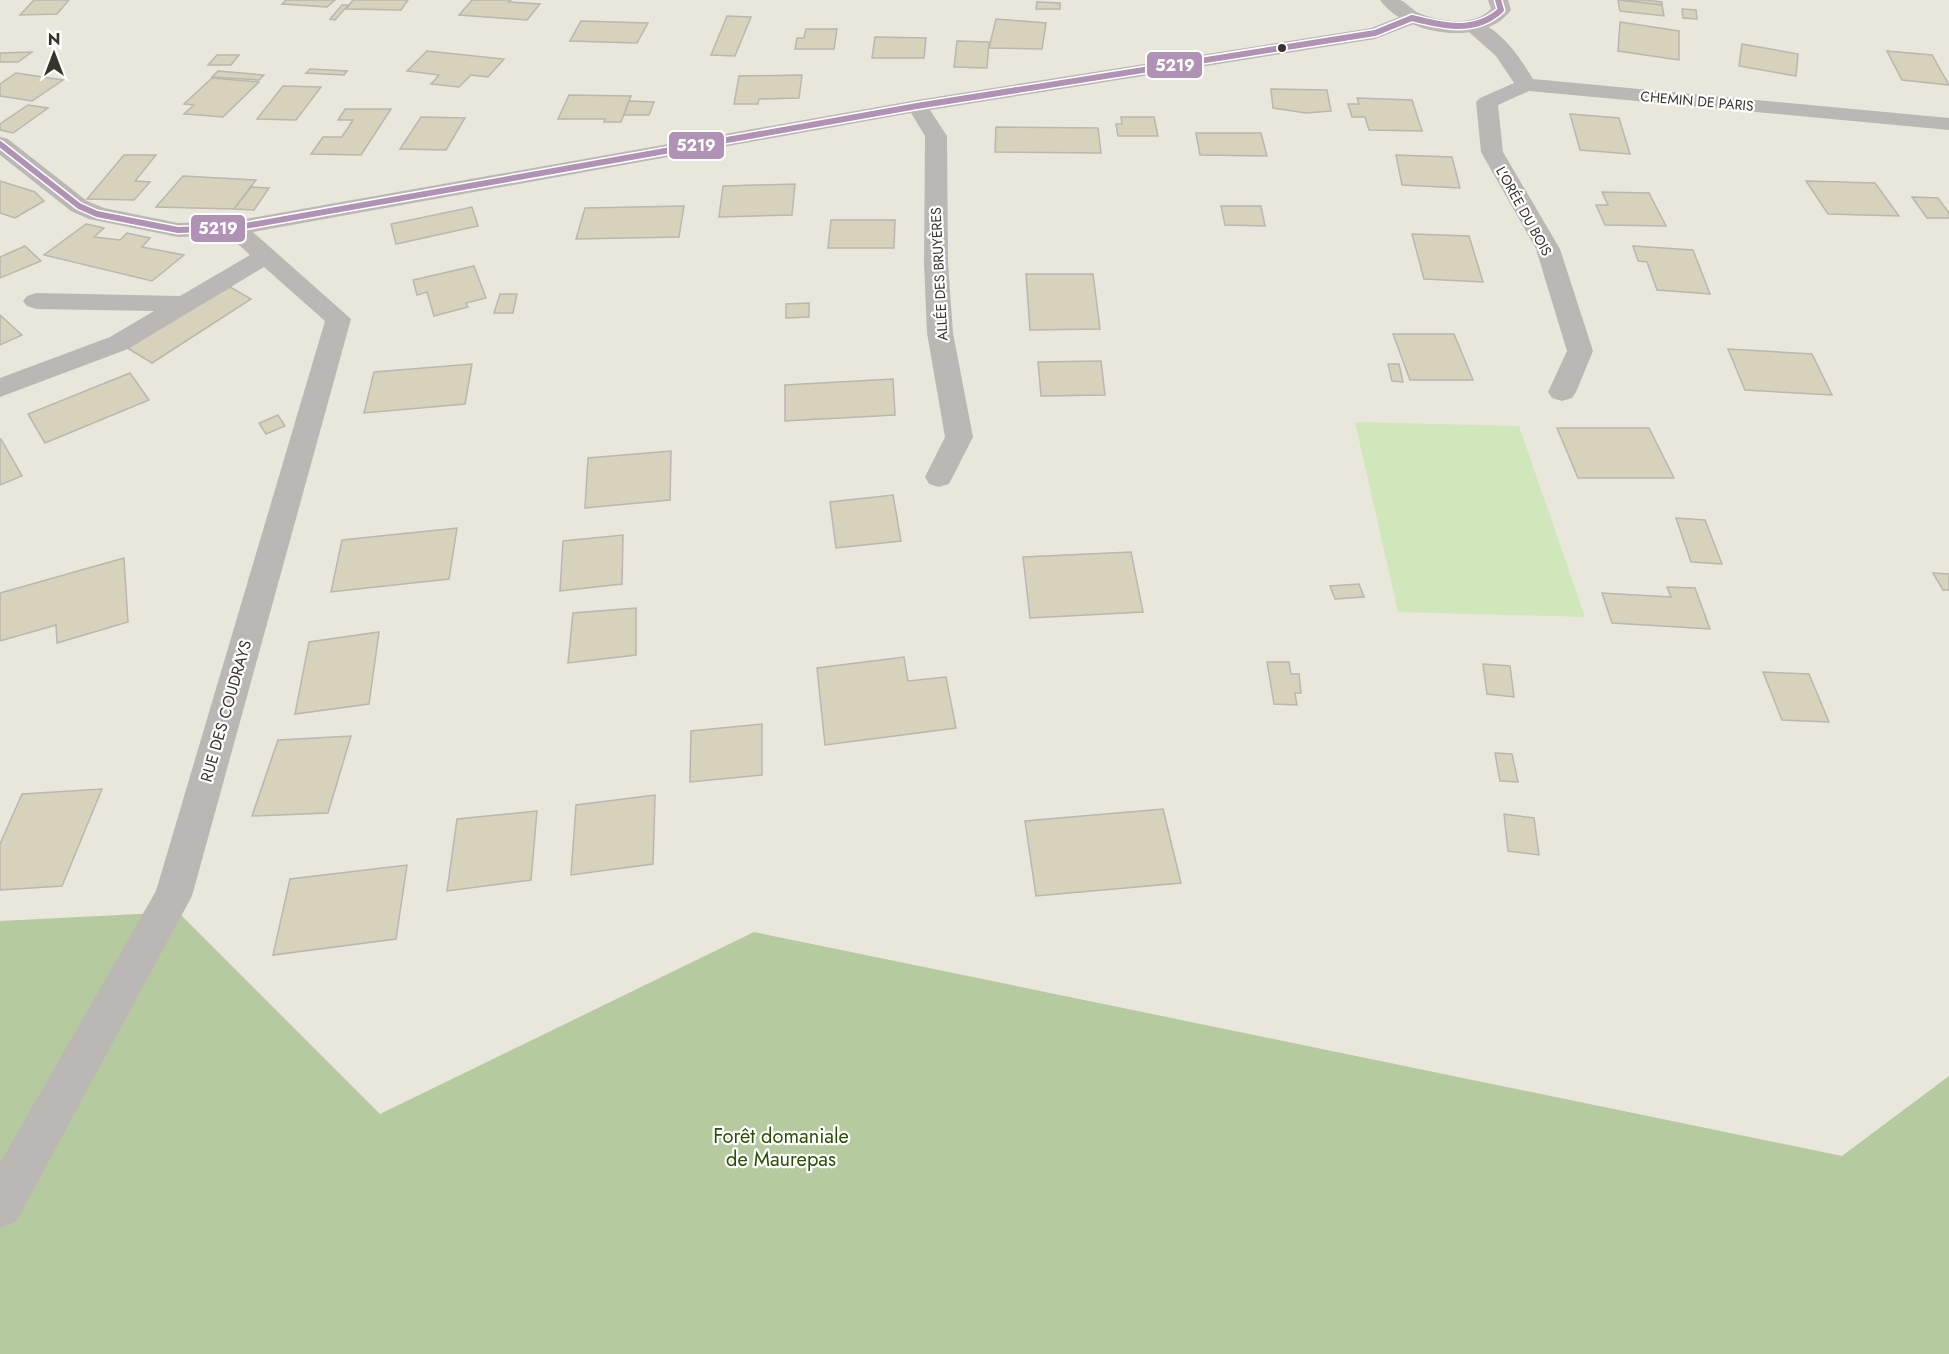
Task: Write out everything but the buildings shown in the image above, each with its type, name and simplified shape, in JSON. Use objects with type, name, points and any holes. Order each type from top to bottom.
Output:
[{"type":"street","points":[[1390,0],[1394,6],[1412,18],[1440,25],[1472,26],[1488,22],[1498,15],[1501,10],[1498,0]]},
{"type":"street","points":[[0,144],[79,206],[97,214],[178,230],[234,228],[916,106],[1376,33],[1412,18]]},
{"type":"street","points":[[1472,26],[1488,35],[1510,58],[1526,85]]},
{"type":"street","name":"CHEMIN DE PARIS","points":[[1526,85],[1949,124]]},
{"type":"street","name":"L'ORÉE DU BOIS","points":[[1526,85],[1487,102],[1492,152],[1548,249],[1580,351],[1562,392]]},
{"type":"street","name":"ALLÉE DES BRUYÈRES","points":[[916,106],[936,136],[936,263],[940,333],[959,438],[939,477]]},
{"type":"street","name":"RUE DES COUDRAYS","points":[[0,1206],[172,896],[338,320],[264,257],[234,228]]},
{"type":"street","points":[[0,388],[119,343],[264,257]]},
{"type":"street","points":[[36,301],[186,304]]},
{"type":"green space","points":[[1355,422],[1519,426],[1585,617],[1398,612]]},
{"type":"green space","name":"Forêt domaniale de Maurepas","points":[[178,912],[380,1114],[754,932],[1842,1156],[1949,1076],[1949,1354],[0,1354],[0,921]]},
{"type":"transit line","name":"5219","points":[[1412,18],[1447,26],[1471,26],[1492,18],[1501,10],[1498,0]]},
{"type":"transit line","name":"5219","points":[[0,144],[79,206],[97,214],[178,230],[234,228],[917,106],[1375,33],[1412,18]]}]
